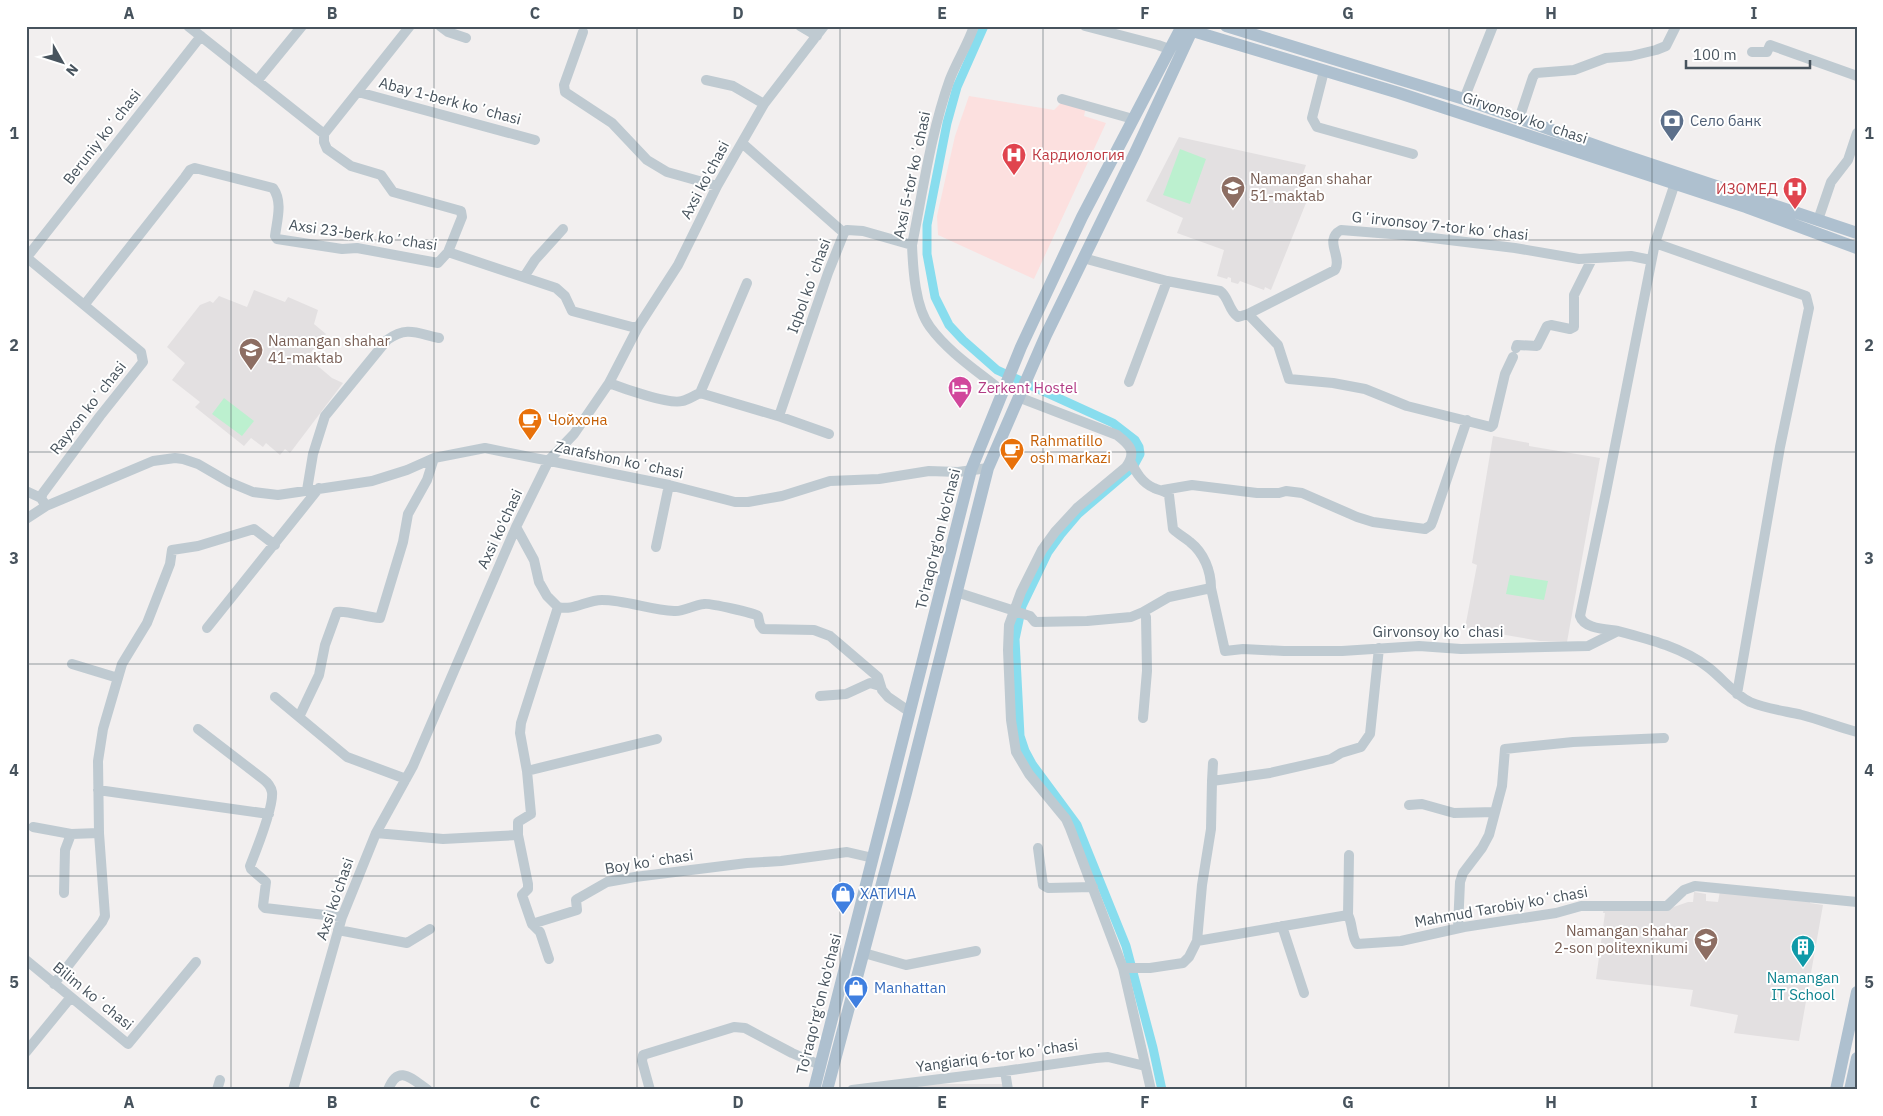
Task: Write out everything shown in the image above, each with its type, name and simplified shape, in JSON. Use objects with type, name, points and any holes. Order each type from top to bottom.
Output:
[{"type":"main road","name":"Girvonsoy koʻchasi","points":[[1226,26],[1464,99],[1857,248]]},
{"type":"main road","name":"To'raqo'rg'on ko'chasi","points":[[814,1090],[972,470],[1016,360],[1082,217],[1170,49],[1187,28]]},
{"type":"main road","name":"To'raqo'rg'on ko'chasi","points":[[827,1090],[988,468],[1031,368],[1135,153],[1187,28]]},
{"type":"main road","name":"Girvonsoy koʻchasi","points":[[1187,28],[1857,233]]},
{"type":"main road","points":[[1836,1090],[1857,992]]},
{"type":"main road","points":[[1850,1090],[1857,1058]]},
{"type":"street","points":[[188,26],[324,134]]},
{"type":"street","points":[[257,81],[302,26]]},
{"type":"street","points":[[410,26],[324,134],[324,142],[327,149],[351,166],[381,175],[393,192],[461,211],[462,217],[448,252]]},
{"type":"street","points":[[440,26],[448,32],[466,38]]},
{"type":"street","points":[[800,26],[817,36]]},
{"type":"street","name":"Axsi ko'chasi","points":[[293,1090],[342,917],[376,833],[406,779],[516,527],[550,460],[574,434],[609,383],[638,327],[678,265],[717,186],[764,104],[824,26]]},
{"type":"street","name":"Аxsi 5-tor koʼchasi","points":[[974,26],[968,44],[950,78],[936,126],[912,245],[919,298],[925,319],[944,343],[1003,391]]},
{"type":"street","points":[[1085,26],[1158,44],[1170,49]]},
{"type":"street","points":[[1464,99],[1493,26]]},
{"type":"street","points":[[1519,119],[1536,73],[1574,70],[1613,56],[1631,56],[1656,50],[1666,46],[1676,26]]},
{"type":"street","points":[[583,32],[564,85],[565,92],[612,123],[647,160],[667,172],[717,186]]},
{"type":"street","name":"Beruniy koʻchasi","points":[[26,257],[200,36]]},
{"type":"street","points":[[1752,52],[1767,52],[1770,45],[1857,76]]},
{"type":"street","points":[[1324,71],[1312,118],[1313,123],[1317,127],[1413,154]]},
{"type":"street","points":[[706,80],[733,86],[764,104]]},
{"type":"street","name":"Аbay 1-berk koʼchasi","points":[[358,92],[535,140]]},
{"type":"street","points":[[1062,99],[1133,119]]},
{"type":"street","points":[[1818,220],[1831,182],[1848,160],[1857,133]]},
{"type":"street","points":[[742,143],[844,233]]},
{"type":"street","name":"Аxsi 23-berk koʼchasi","points":[[85,304],[190,170],[195,168],[273,188],[278,198],[274,236],[277,239],[342,249],[357,248],[438,263],[448,252],[524,277],[561,292],[572,311],[638,327]]},
{"type":"street","points":[[1677,179],[1651,260],[1580,616],[1581,621],[1587,625],[1654,640],[1694,658],[1709,668],[1737,694],[1750,701],[1771,709],[1825,721],[1857,732]]},
{"type":"street","points":[[524,277],[563,229]]},
{"type":"street","name":"Iqbol koʻchasi","points":[[779,416],[828,273],[844,233],[847,230],[863,232],[912,245]]},
{"type":"street","name":"Gʼirvonsoy 7-tor koʼchasi","points":[[1248,314],[1335,270],[1338,262],[1332,241],[1340,230],[1468,242],[1579,259],[1631,256],[1651,260]]},
{"type":"street","points":[[1655,243],[1806,296],[1808,302],[1809,308],[1780,447],[1737,694]]},
{"type":"street","name":"Rayxon koʻchasi","points":[[26,257],[141,352],[143,362],[43,493],[43,502]]},
{"type":"street","points":[[1083,258],[1167,281],[1220,291],[1225,295],[1233,313],[1238,316],[1248,314],[1278,345],[1289,379],[1350,385],[1372,391],[1407,406],[1493,426],[1505,374],[1517,345],[1537,346],[1547,326],[1570,329],[1574,327],[1574,295],[1592,259]]},
{"type":"street","points":[[1129,382],[1167,281]]},
{"type":"street","points":[[609,383],[650,396],[681,402],[700,393],[747,283]]},
{"type":"street","points":[[306,490],[313,454],[325,416],[387,340],[398,333],[408,331],[439,338]]},
{"type":"street","points":[[700,393],[779,416],[829,434]]},
{"type":"street","points":[[1018,396],[1117,435],[1132,452],[1130,461],[1120,472],[1078,507],[1055,532],[1042,550],[1018,612],[1009,625],[1008,658],[1011,720],[1016,752],[1029,774],[1066,820],[1124,968],[1150,1090]]},
{"type":"street","points":[[1163,490],[1192,485],[1257,493],[1293,491],[1373,522],[1424,529],[1433,520],[1468,420]]},
{"type":"street","name":"Zarafshon koʻchasi","points":[[26,518],[43,502],[153,461],[175,458],[198,464],[229,482],[253,492],[278,495],[372,480],[406,470],[434,458],[485,448],[669,485],[735,502],[748,502],[782,496],[830,481],[879,479],[930,471],[988,468]]},
{"type":"street","points":[[298,717],[319,675],[325,645],[337,612],[380,618],[403,542],[408,514],[424,486],[434,458]]},
{"type":"street","points":[[956,592],[1030,616],[1034,622],[1130,617],[1144,612],[1169,597],[1211,588],[1211,575],[1207,564],[1192,543],[1173,529],[1169,495],[1163,490],[1150,486],[1136,472],[1130,461]]},
{"type":"street","points":[[656,547],[669,485]]},
{"type":"street","points":[[207,628],[319,488]]},
{"type":"street","points":[[26,491],[43,502]]},
{"type":"street","points":[[516,527],[534,560],[539,582],[547,596],[558,607],[572,608],[603,600],[680,611],[706,603],[757,615],[763,629],[814,630],[830,636],[878,677],[882,690],[894,702],[910,712]]},
{"type":"street","points":[[54,984],[102,922],[104,916],[98,833],[98,761],[103,729],[118,678],[128,653],[147,623],[170,564],[172,550],[198,546],[254,529],[275,545]]},
{"type":"street","name":"Girvonsoy koʻchasi","points":[[1211,588],[1225,651],[1243,649],[1342,651],[1419,646],[1461,649],[1588,646],[1618,631]]},
{"type":"street","points":[[549,959],[540,932],[532,924],[522,895],[528,887],[518,835],[518,822],[531,814],[527,771],[522,747],[521,724],[558,607]]},
{"type":"street","points":[[1143,718],[1147,671],[1146,617],[1144,612]]},
{"type":"street","points":[[1212,781],[1244,778],[1302,767],[1331,759],[1363,746],[1370,734],[1379,648]]},
{"type":"street","points":[[72,664],[118,678]]},
{"type":"street","points":[[820,696],[846,694],[870,683],[880,686]]},
{"type":"street","points":[[275,698],[348,756],[406,779]]},
{"type":"street","points":[[198,730],[268,784],[272,793],[269,814],[250,866],[266,882],[263,906],[265,908],[342,917]]},
{"type":"street","points":[[527,771],[657,738]]},
{"type":"street","points":[[1458,928],[1460,882],[1463,874],[1489,835],[1502,786],[1505,749],[1573,742],[1664,738]]},
{"type":"street","points":[[1124,968],[1140,968],[1183,962],[1189,957],[1197,941],[1202,885],[1211,829],[1213,764]]},
{"type":"street","points":[[98,790],[269,814]]},
{"type":"street","points":[[1409,805],[1422,804],[1454,813],[1495,812]]},
{"type":"street","points":[[33,827],[71,834],[98,833]]},
{"type":"street","points":[[376,833],[443,839],[518,835]]},
{"type":"street","points":[[64,893],[66,850],[71,834]]},
{"type":"street","points":[[1038,848],[1043,885],[1048,888],[1092,888]]},
{"type":"street","name":"Boy koʻchasi","points":[[532,924],[577,910],[576,900],[607,882],[747,862],[781,861],[848,852],[873,858]]},
{"type":"street","points":[[1197,941],[1348,915],[1349,855]]},
{"type":"street","name":"Mahmud Tarobiy koʻchasi","points":[[1348,915],[1351,921],[1354,940],[1357,944],[1401,941],[1458,928],[1556,913],[1581,906],[1667,906],[1684,890],[1695,886],[1857,902]]},
{"type":"street","points":[[1282,926],[1304,993]]},
{"type":"street","points":[[338,930],[407,943],[430,929]]},
{"type":"street","points":[[864,953],[906,965],[976,951]]},
{"type":"street","name":"Bilim koʻchasi","points":[[26,960],[128,1044],[196,962]]},
{"type":"street","points":[[26,1052],[71,997]]},
{"type":"street","points":[[650,1090],[642,1061],[643,1055],[734,1027],[744,1028],[792,1053],[820,1064]]},
{"type":"street","name":"Yangiаriq 6-tor koʼchasi","points":[[852,1090],[1108,1057],[1145,1066]]},
{"type":"street","points":[[1005,1071],[1008,1090]]},
{"type":"street","points":[[388,1090],[391,1082],[396,1076],[401,1074],[406,1075],[428,1090]]},
{"type":"shaded area","name":"Кардиология","points":[[969,96],[1054,110],[1061,103],[1086,107],[1084,116],[1106,123],[1034,279],[938,235],[937,216],[955,136]]},
{"type":"shaded area","name":"Namangan shahar 51-maktab","points":[[1179,137],[1306,165],[1296,193],[1308,198],[1271,290],[1265,287],[1264,290],[1240,281],[1238,284],[1231,282],[1231,278],[1228,277],[1227,279],[1217,276],[1224,250],[1177,233],[1183,218],[1146,201]]},
{"type":"shaded area","name":"Namangan shahar 41-maktab","points":[[254,290],[285,302],[288,297],[318,310],[314,324],[326,334],[307,357],[332,378],[343,383],[290,453],[285,449],[280,455],[266,443],[263,447],[251,438],[244,446],[195,407],[200,402],[172,380],[185,363],[167,347],[200,305],[210,301],[213,303],[219,296],[247,307]]},
{"type":"shaded area","points":[[1493,436],[1529,443],[1529,446],[1600,458],[1567,642],[1540,641],[1465,628],[1477,565],[1472,563]]},
{"type":"shaded area","name":"Namangan shahar 2-son politexnikumi","points":[[1720,891],[1810,901],[1810,903],[1823,905],[1799,1041],[1734,1033],[1738,1015],[1690,1006],[1693,990],[1596,979],[1605,913],[1603,913],[1604,908],[1662,911],[1693,902],[1694,892],[1706,894],[1706,901],[1718,902]]},
{"type":"shaded area","points":[[1005,1084],[1005,1090],[920,1090],[920,1085]]},
{"type":"green space","points":[[1180,149],[1206,159],[1190,204],[1163,195]]},
{"type":"green space","points":[[224,398],[254,421],[242,436],[212,414]]},
{"type":"green space","points":[[1510,575],[1548,581],[1544,600],[1506,594]]},
{"type":"waterway","points":[[984,26],[957,87],[947,123],[927,225],[927,254],[935,297],[949,325],[963,340],[997,370],[1113,423],[1135,440],[1139,447],[1140,454],[1133,467],[1078,514],[1048,552],[1022,606],[1015,639],[1020,736],[1032,764],[1077,825],[1126,946],[1162,1090]]},
{"type":"place","name":"Село банк","points":[[1672,142]]},
{"type":"place","name":"Кардиология","points":[[1014,176]]},
{"type":"place","name":"Namangan shahar 51-maktab","points":[[1233,209]]},
{"type":"place","name":"ИЗОМЕД","points":[[1795,210]]},
{"type":"place","name":"Namangan shahar 41-maktab","points":[[251,371]]},
{"type":"place","name":"Zerkent Hostel","points":[[960,409]]},
{"type":"place","name":"Чойхона","points":[[530,441]]},
{"type":"place","name":"Rahmatillo osh markazi","points":[[1012,471]]},
{"type":"place","name":"ХАТИЧА","points":[[843,915]]},
{"type":"place","name":"Namangan shahar 2-son politexnikumi","points":[[1706,961]]},
{"type":"place","name":"Namangan IT School","points":[[1803,968]]},
{"type":"place","name":"Manhattan","points":[[856,1009]]}]
